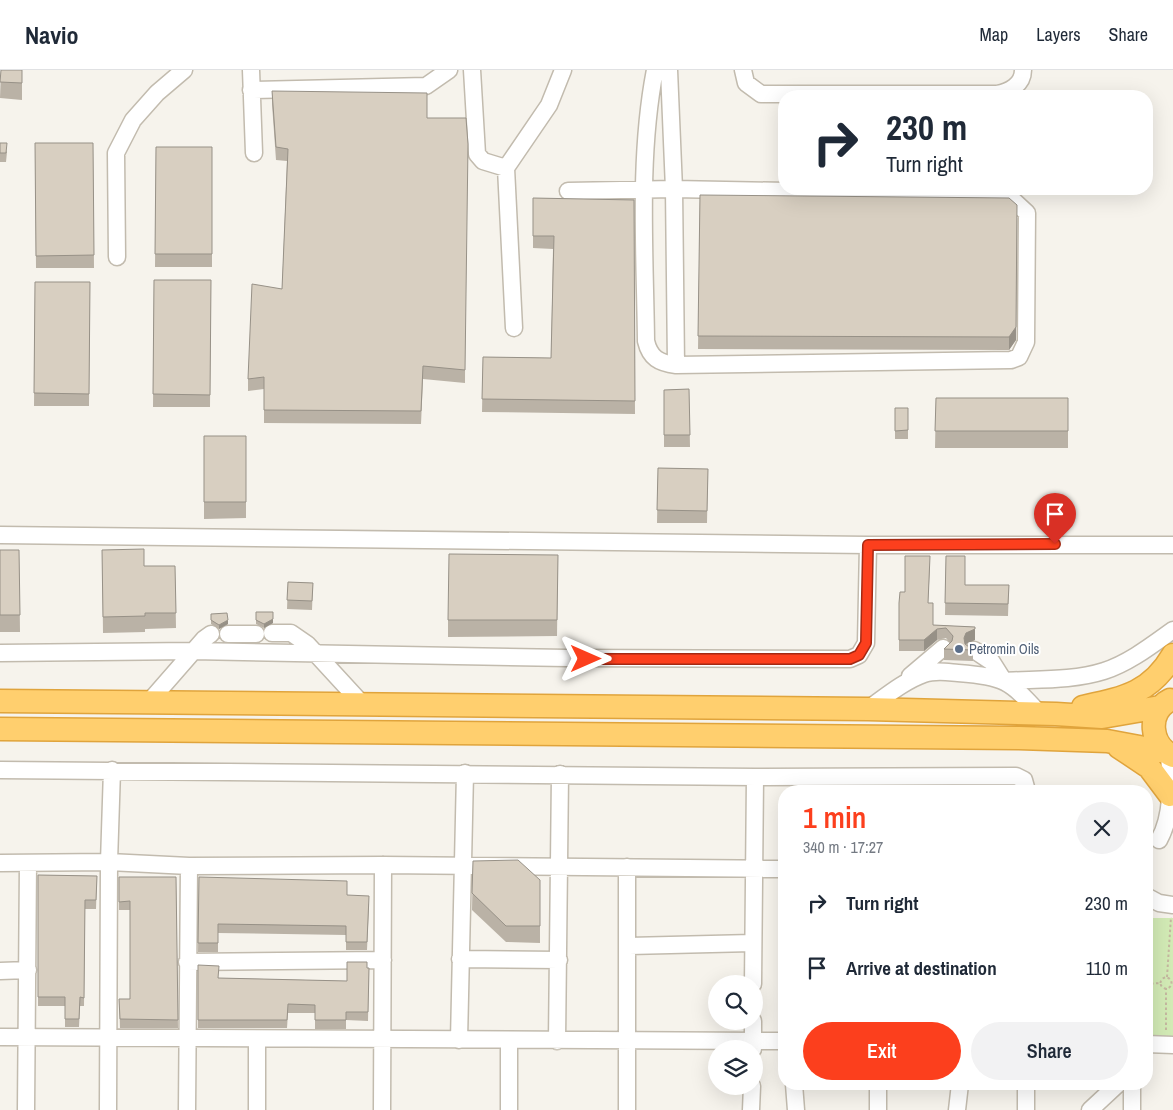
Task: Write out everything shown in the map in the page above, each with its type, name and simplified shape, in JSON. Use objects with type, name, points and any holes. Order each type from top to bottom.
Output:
[{"type":"highway","points":[[1048,714],[1124,698],[1142,690],[1155,680],[1173,655]]},
{"type":"highway","points":[[0,702],[868,709],[1108,716],[1166,703]]},
{"type":"highway","points":[[1166,703],[1154,726],[1159,745],[1169,755]]},
{"type":"highway","points":[[0,729],[1107,741],[1169,755]]},
{"type":"highway","points":[[1107,741],[1143,762],[1154,772],[1170,795]]},
{"type":"street","points":[[117,257],[116,153],[133,120],[157,93],[184,70]]},
{"type":"street","points":[[251,70],[254,153]]},
{"type":"street","points":[[251,90],[426,86],[449,70]]},
{"type":"street","points":[[472,70],[477,154],[483,161],[506,168]]},
{"type":"street","points":[[514,328],[506,168],[549,105],[564,70]]},
{"type":"street","points":[[655,70],[644,191],[646,341],[649,352],[656,360],[676,365],[1011,360],[1019,357],[1026,342],[1027,213],[1014,200],[999,195]]},
{"type":"street","points":[[668,70],[674,189],[676,365]]},
{"type":"street","points":[[743,70],[746,84],[761,94],[778,94]]},
{"type":"street","points":[[1011,90],[1023,74],[1023,70]]},
{"type":"street","points":[[568,191],[674,189],[778,191]]},
{"type":"street","points":[[0,535],[868,545],[1173,545]]},
{"type":"street","points":[[0,652],[193,652],[567,658],[850,659],[859,655],[866,643],[868,545]]},
{"type":"street","points":[[1004,681],[1088,675],[1105,671],[1148,648],[1173,630]]},
{"type":"street","points":[[272,634],[291,633],[318,654],[364,706]]},
{"type":"street","points":[[149,702],[211,634]]},
{"type":"street","points":[[228,634],[256,634]]},
{"type":"street","points":[[868,709],[894,690],[943,648]]},
{"type":"street","points":[[974,650],[992,662],[1004,681]]},
{"type":"street","points":[[894,690],[923,674],[938,671],[992,676],[1017,689],[1048,714]]},
{"type":"street","points":[[1159,841],[1168,823],[1170,795],[1169,755]]},
{"type":"street","points":[[0,770],[755,777],[1016,776],[1024,780],[1025,785]]},
{"type":"street","points":[[108,1110],[109,862],[112,770]]},
{"type":"street","points":[[459,1040],[465,773]]},
{"type":"street","points":[[557,1040],[560,774]]},
{"type":"street","points":[[753,975],[755,777]]},
{"type":"street","points":[[0,863],[109,862],[189,866],[383,865],[778,869]]},
{"type":"street","points":[[26,1110],[28,863]]},
{"type":"street","points":[[382,1110],[383,865]]},
{"type":"street","points":[[187,1110],[186,1039],[189,866]]},
{"type":"street","points":[[627,1110],[628,867]]},
{"type":"street","points":[[1153,898],[1172,905]]},
{"type":"street","points":[[629,946],[752,942]]},
{"type":"street","points":[[460,959],[559,960]]},
{"type":"street","points":[[187,962],[383,960]]},
{"type":"street","points":[[0,971],[28,970]]},
{"type":"street","points":[[0,1037],[257,1040],[557,1040],[708,1044]]},
{"type":"street","points":[[256,1110],[257,1040]]},
{"type":"street","points":[[509,1041],[510,1110]]},
{"type":"street","points":[[763,1044],[778,1042]]},
{"type":"street","points":[[1153,1044],[1169,1045]]},
{"type":"street","points":[[794,1090],[796,1110]]},
{"type":"street","points":[[878,1090],[878,1110]]},
{"type":"street","points":[[957,1110],[959,1090]]},
{"type":"street","points":[[1026,1090],[1026,1110]]},
{"type":"street","points":[[1090,1110],[1112,1090]]},
{"type":"street","points":[[1132,1090],[1132,1110]]},
{"type":"street","points":[[751,1110],[752,1095]]},
{"type":"path","points":[[1166,988],[1170,987],[1172,982],[1167,977],[1172,905]]},
{"type":"path","points":[[1153,983],[1161,982],[1162,979],[1167,977]]},
{"type":"path","points":[[1161,982],[1163,988],[1166,988]]},
{"type":"path","points":[[1166,988],[1169,1045]]},
{"type":"green space","points":[[1153,918],[1173,918],[1173,1036],[1153,1036]]},
{"type":"building","points":[[1,70],[22,70],[22,83],[0,82]]},
{"type":"building","points":[[272,91],[427,93],[427,118],[466,118],[468,144],[465,370],[423,366],[421,411],[264,410],[264,377],[248,379],[252,284],[282,289],[288,149],[276,147]]},
{"type":"building","points":[[0,143],[7,143],[6,153],[0,153]]},
{"type":"building","points":[[35,143],[93,143],[94,255],[36,256]]},
{"type":"building","points":[[156,147],[212,147],[212,254],[155,254]]},
{"type":"building","points":[[700,195],[1009,198],[1017,205],[1016,327],[1009,337],[698,336]]},
{"type":"building","points":[[533,198],[634,200],[635,401],[482,399],[483,357],[551,358],[554,236],[533,236]]},
{"type":"building","points":[[154,280],[211,280],[210,395],[153,394]]},
{"type":"building","points":[[35,282],[90,282],[89,394],[34,393]]},
{"type":"building","points":[[689,389],[690,435],[664,435],[664,390]]},
{"type":"building","points":[[936,398],[1068,398],[1068,431],[935,431]]},
{"type":"building","points":[[895,408],[908,408],[908,430],[895,431]]},
{"type":"building","points":[[204,436],[246,436],[246,502],[204,502]]},
{"type":"building","points":[[658,468],[708,469],[707,511],[657,510]]},
{"type":"building","points":[[144,549],[144,566],[175,566],[176,613],[145,613],[145,616],[103,617],[102,550]]},
{"type":"building","points":[[0,550],[19,550],[20,615],[0,615]]},
{"type":"building","points":[[449,554],[558,555],[557,620],[448,620]]},
{"type":"building","points":[[905,556],[930,556],[928,603],[933,603],[933,625],[975,627],[975,629],[966,633],[964,638],[965,644],[973,650],[944,649],[952,641],[953,636],[946,628],[937,629],[924,640],[899,640],[899,603],[900,592],[905,592]]},
{"type":"building","points":[[946,556],[965,556],[965,585],[1009,585],[1008,604],[945,603]]},
{"type":"building","points":[[288,582],[313,583],[312,601],[287,600]]},
{"type":"building","points":[[256,612],[273,612],[273,619],[264,624],[256,620]]},
{"type":"building","points":[[227,613],[228,620],[219,625],[211,620],[211,614]]},
{"type":"building","points":[[518,860],[540,880],[540,926],[506,926],[472,893],[473,861]]},
{"type":"building","points":[[38,875],[97,876],[96,900],[85,900],[84,998],[80,997],[79,1019],[65,1019],[65,997],[38,997]]},
{"type":"building","points":[[119,877],[176,877],[178,1020],[120,1019],[119,999],[130,999],[130,901],[119,902]]},
{"type":"building","points":[[199,877],[347,881],[347,895],[369,896],[367,942],[346,942],[346,926],[218,924],[218,943],[198,943]]},
{"type":"building","points":[[347,962],[367,962],[367,968],[369,968],[368,1012],[346,1012],[346,1020],[315,1020],[315,1005],[288,1004],[287,1020],[198,1020],[198,965],[219,966],[218,978],[347,981]]},
{"type":"place","name":"Petromin Oils","points":[[959,649]]},
{"type":"route","points":[[586,659],[850,659],[859,655],[866,643],[868,545],[1055,544]]}]
